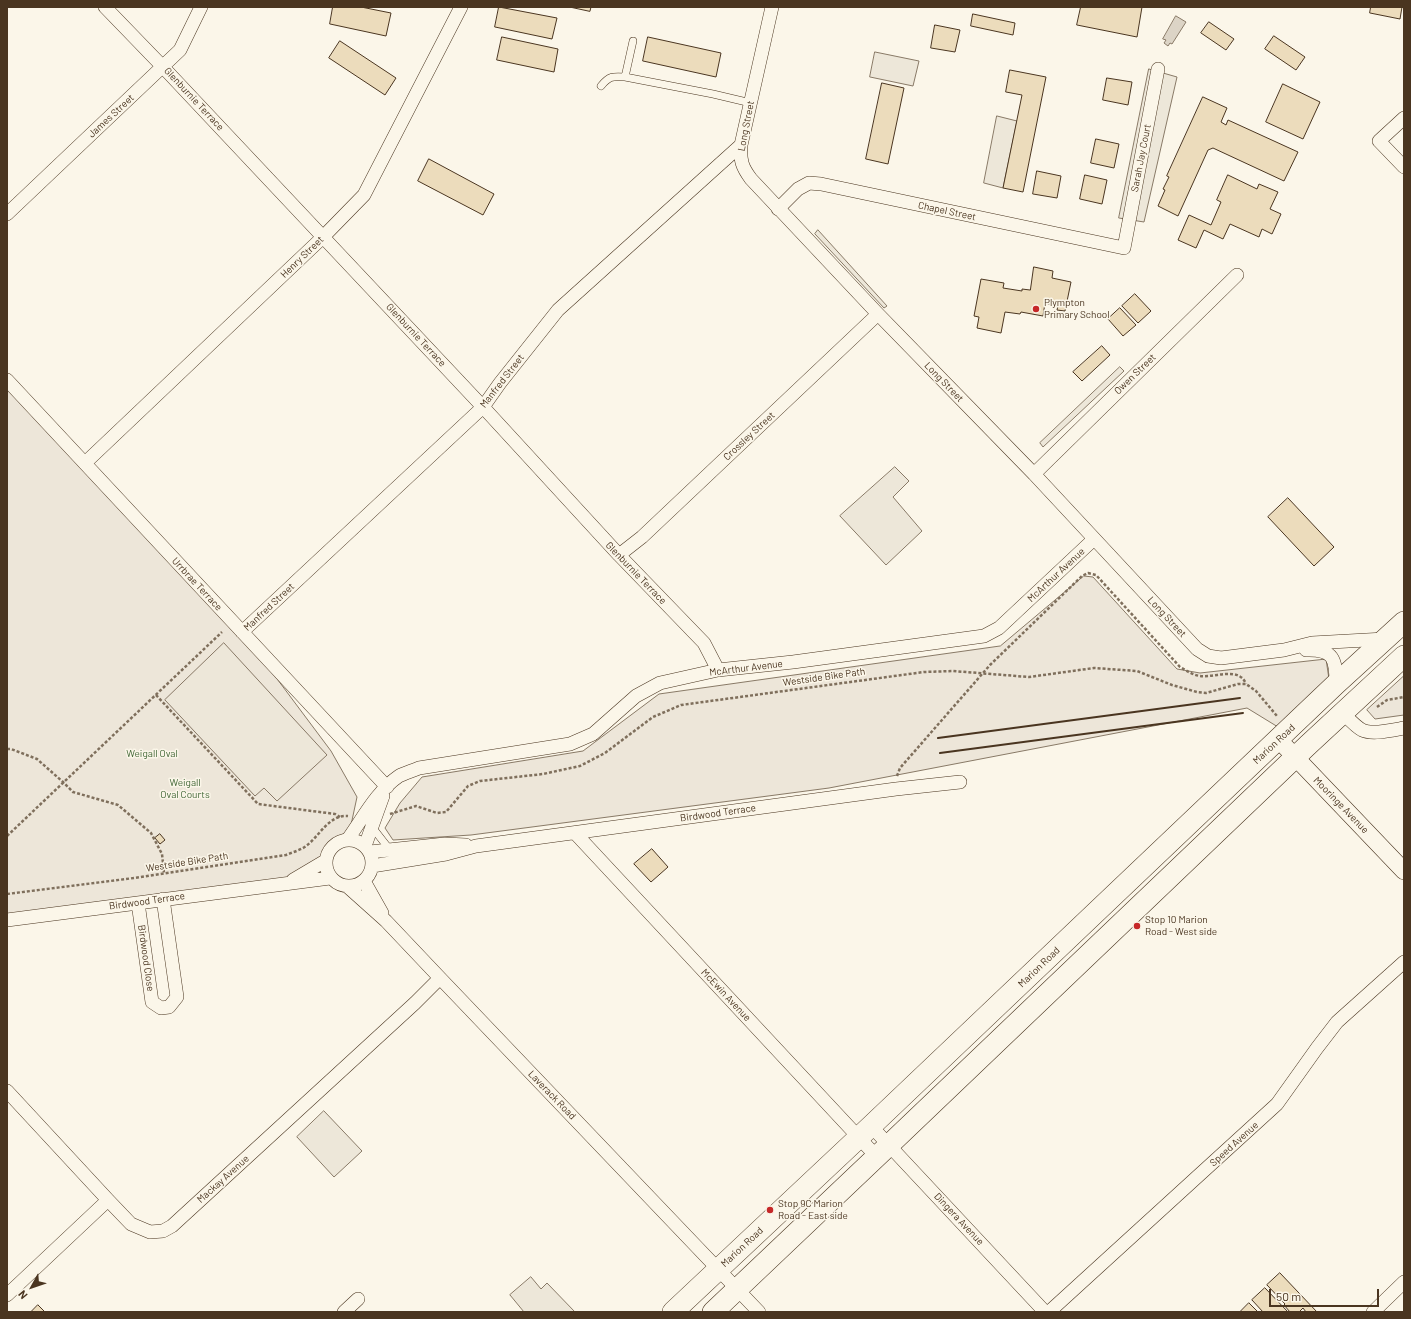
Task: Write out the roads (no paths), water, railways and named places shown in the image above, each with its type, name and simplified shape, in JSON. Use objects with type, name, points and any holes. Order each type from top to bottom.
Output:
[{"type":"main road","name":"Marion Road","points":[[673,1312],[865,1132],[1279,730],[1336,684],[1404,622]]},
{"type":"main road","points":[[713,1312],[1295,757],[1404,656]]},
{"type":"street","name":"Glenburnie Terrace","points":[[105,7],[483,406],[619,555],[704,643],[718,670]]},
{"type":"street","name":"James Street","points":[[7,214],[180,50],[201,7]]},
{"type":"street","name":"Henry Street","points":[[85,463],[323,237],[364,195],[461,7]]},
{"type":"street","name":"Long Street","points":[[772,7],[741,145],[743,169],[751,179],[878,314],[1034,474],[1197,649],[1208,656],[1221,658],[1284,650],[1315,649],[1331,655],[1335,664],[1336,684]]},
{"type":"street","name":"Sarah Jay Court","points":[[1124,248],[1158,69]]},
{"type":"street","points":[[1404,118],[1379,141],[1404,167]]},
{"type":"street","name":"Manfred Street","points":[[242,632],[483,406],[558,310],[741,145]]},
{"type":"street","name":"Chapel Street","points":[[778,209],[798,188],[809,183],[821,184],[1124,248]]},
{"type":"street","name":"Owen Street","points":[[1034,474],[1237,275]]},
{"type":"street","name":"Crossley Street","points":[[619,555],[642,537],[878,314]]},
{"type":"street","name":"Urrbrae Terrace","points":[[7,380],[387,787]]},
{"type":"street","name":"McArthur Avenue","points":[[348,840],[369,808],[387,787],[399,776],[419,768],[570,744],[593,734],[636,696],[660,683],[718,670],[792,662],[984,636],[999,628],[1094,539]]},
{"type":"street","name":"Long Street","points":[[1284,650],[1312,643],[1385,639]]},
{"type":"street","points":[[1343,714],[1354,725],[1371,732],[1404,728]]},
{"type":"street","name":"Mooringe Avenue","points":[[1279,730],[1295,757],[1404,871]]},
{"type":"street","name":"Birdwood Terrace","points":[[372,866],[446,854],[476,846],[896,788],[960,782]]},
{"type":"street","points":[[367,849],[357,841],[343,840],[334,844],[328,851],[325,861],[326,870],[330,878],[340,885],[348,887],[357,886],[368,877],[372,866],[367,849],[372,827],[387,787]]},
{"type":"street","name":"McEwin Avenue","points":[[575,833],[883,1151]]},
{"type":"street","name":"Birdwood Terrace","points":[[367,849],[390,850],[445,844],[476,846]]},
{"type":"street","name":"Birdwood Terrace","points":[[288,883],[325,861]]},
{"type":"street","name":"Birdwood Terrace","points":[[7,920],[330,878]]},
{"type":"street","name":"Laverack Road","points":[[364,881],[386,921]]},
{"type":"street","name":"Laverack Road","points":[[348,887],[386,921],[759,1312]]},
{"type":"street","name":"Birdwood Close","points":[[138,903],[152,1002],[161,1008],[169,1007],[177,997],[163,899]]},
{"type":"street","name":"Speed Avenue","points":[[1049,1312],[1278,1104],[1338,1022],[1404,962]]},
{"type":"street","name":"Mackay Avenue","points":[[7,1091],[131,1224],[150,1232],[163,1230],[172,1226],[415,1003],[440,978]]},
{"type":"street","name":"Dingera Avenue","points":[[883,1151],[1046,1312]]},
{"type":"street","points":[[7,1295],[108,1200]]},
{"type":"street","points":[[1376,1311],[1404,1282]]},
{"type":"street","points":[[344,1312],[358,1299]]},
{"type":"lane","points":[[625,76],[633,41]]},
{"type":"lane","points":[[601,86],[613,76],[625,76],[751,103]]},
{"type":"lane","points":[[372,827],[390,850]]},
{"type":"place","name":"Plympton Primary School","points":[[1036,309]]},
{"type":"place","name":"Stop 10 Marion Road - West side","points":[[1137,926]]},
{"type":"place","name":"Stop 9C Marion Road - East side","points":[[770,1210]]},
{"type":"park label","name":"Weigall Oval","points":[[152,754]]},
{"type":"park label","name":"Weigall Oval Courts","points":[[185,788]]}]
